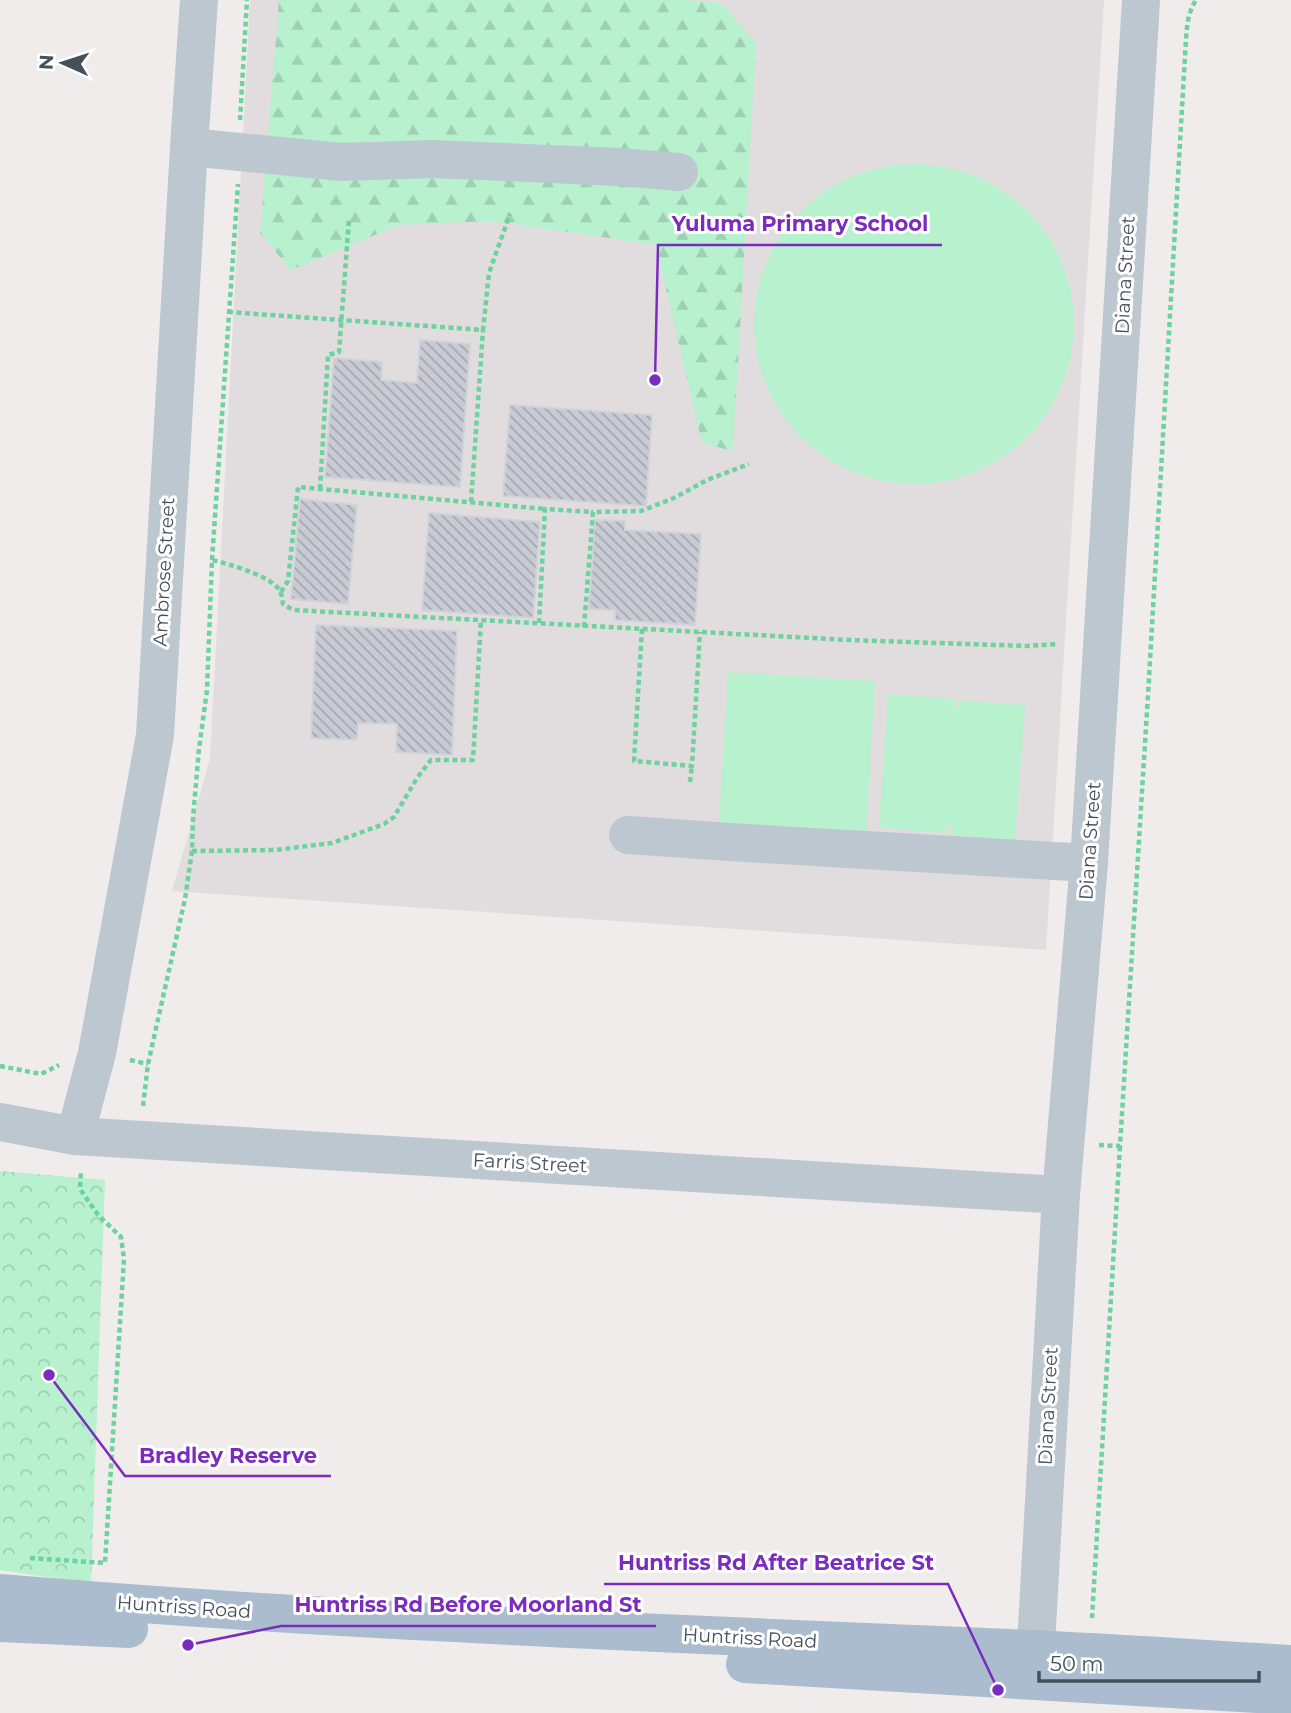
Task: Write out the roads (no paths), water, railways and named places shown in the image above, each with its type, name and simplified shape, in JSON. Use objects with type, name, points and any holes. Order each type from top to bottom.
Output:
[{"type":"main road","name":"Huntriss Road","points":[[0,1593],[363,1619],[775,1640],[1034,1665],[1212,1702],[1291,1696]]},
{"type":"main road","name":"Huntriss Road","points":[[0,1623],[755,1665],[1291,1664]]},
{"type":"street","name":"Ambrose Street","points":[[75,1136],[97,1053],[155,735],[199,0]]},
{"type":"street","name":"Diana Street","points":[[1034,1665],[1061,1195],[1089,863],[1141,0]]},
{"type":"street","points":[[189,147],[341,162],[432,159],[679,172]]},
{"type":"street","points":[[628,835],[1089,863]]},
{"type":"street","name":"Farris Street","points":[[0,1122],[75,1136],[1061,1195]]},
{"type":"place","name":"Yuluma Primary School","points":[[655,380]]},
{"type":"place","name":"Bradley Reserve","points":[[49,1375]]},
{"type":"place","name":"Huntriss Rd Before Moorland St","points":[[188,1645]]},
{"type":"place","name":"Huntriss Rd After Beatrice St","points":[[998,1690]]}]
